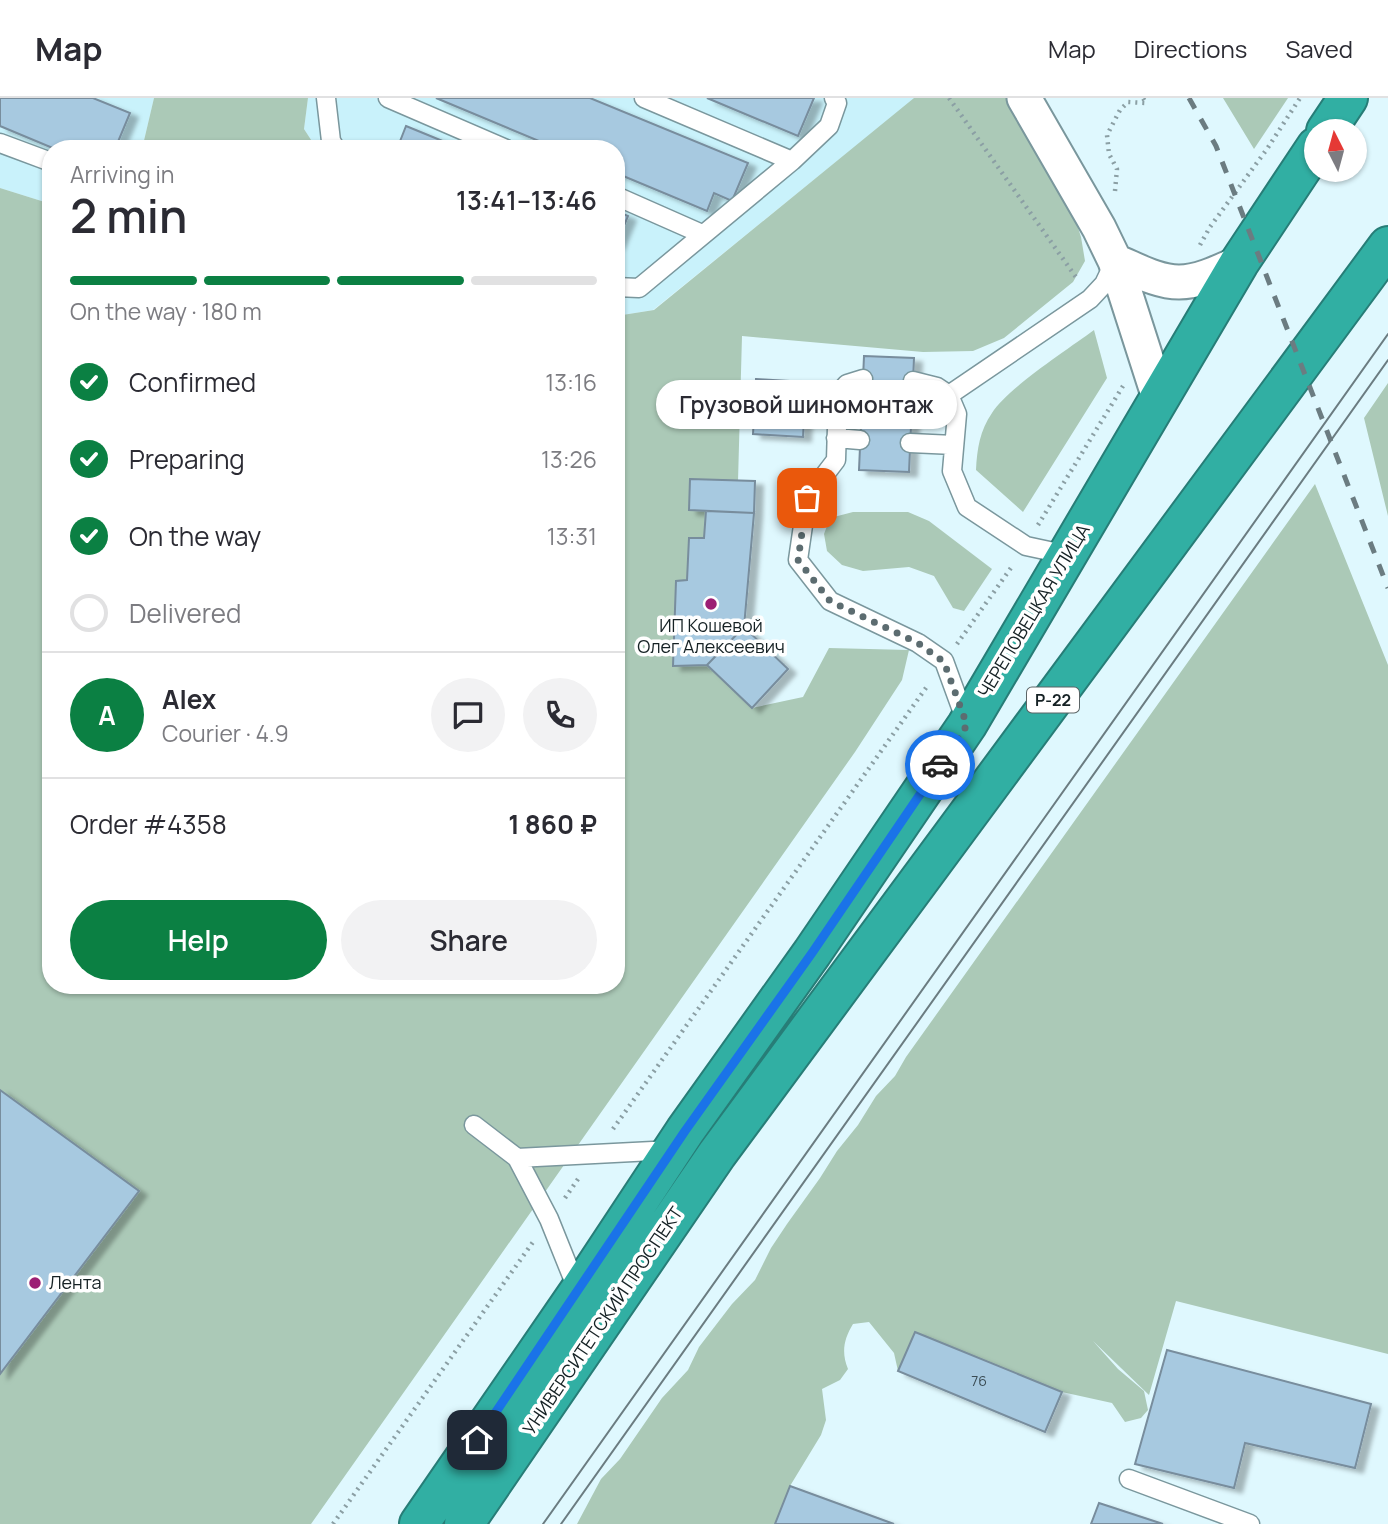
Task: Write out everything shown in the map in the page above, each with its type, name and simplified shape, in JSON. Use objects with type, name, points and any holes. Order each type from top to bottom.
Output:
[{"type":"highway","points":[[1334,119],[1348,98]]},
{"type":"highway","name":"ЧЕРЕПОВЕЦКАЯ УЛИЦА","points":[[679,1140],[812,953],[967,725],[1239,263],[1304,164]]},
{"type":"highway","name":"УНИВЕРСИТЕТСКИЙ ПРОСПЕКТ","points":[[464,1524],[718,1153],[1388,246]]},
{"type":"highway","name":"УНИВЕРСИТЕТСКИЙ ПРОСПЕКТ","points":[[419,1524],[578,1293],[679,1140]]},
{"type":"street","points":[[1024,98],[1099,228],[1115,261],[1159,398]]},
{"type":"street","points":[[1115,261],[1154,277],[1180,282],[1213,274],[1239,263]]},
{"type":"lane","points":[[326,98],[331,140]]},
{"type":"lane","points":[[388,98],[485,140]]},
{"type":"lane","points":[[644,98],[792,161]]},
{"type":"lane","points":[[625,287],[639,288],[792,161],[829,126],[837,103],[834,98]]},
{"type":"lane","points":[[0,143],[42,159]]},
{"type":"lane","points":[[625,200],[702,233]]},
{"type":"lane","points":[[949,395],[1090,299],[1104,284],[1115,261]]},
{"type":"lane","points":[[863,379],[847,384],[838,394],[836,460],[807,498],[798,560],[830,601],[918,643],[944,662],[967,725]]},
{"type":"lane","points":[[913,381],[937,387],[949,395],[957,414],[952,471],[967,507],[1026,546],[1068,555]]},
{"type":"lane","points":[[836,438],[860,440]]},
{"type":"lane","points":[[910,443],[954,445]]},
{"type":"lane","points":[[474,1125],[517,1158],[550,1219],[578,1293]]},
{"type":"lane","points":[[517,1158],[679,1140]]},
{"type":"lane","points":[[1129,1479],[1250,1524]]},
{"type":"path","points":[[948,98],[1074,275]]},
{"type":"path","points":[[1099,228],[1110,219],[1116,184],[1117,169],[1109,154],[1107,135],[1120,110],[1128,102],[1146,103],[1143,98]]},
{"type":"path","points":[[1180,282],[1210,227],[1267,149],[1300,98]]},
{"type":"path","points":[[606,1139],[987,604],[1026,546],[1143,349]]},
{"type":"path","points":[[333,1524],[582,1174]]},
{"type":"shaded area","points":[[0,98],[154,98],[144,140],[42,140],[42,201],[0,188]]},
{"type":"shaded area","points":[[308,98],[915,98],[653,310],[625,315],[625,140],[311,140],[304,129]]},
{"type":"green space","points":[[154,98],[308,98],[304,129],[311,140],[144,140]]},
{"type":"green space","points":[[914,98],[1008,98],[1070,203],[1081,237],[1085,261],[1073,282],[1004,338],[973,351],[923,352],[742,336],[738,481],[706,511],[704,538],[689,539],[687,580],[676,581],[674,666],[707,665],[752,708],[803,697],[829,648],[909,650],[902,680],[855,752],[311,1524],[0,1524],[0,188],[42,201],[42,994],[625,994],[625,315],[654,310]]},
{"type":"green space","points":[[1223,98],[1288,98],[1254,149]]},
{"type":"green space","points":[[1094,330],[1107,378],[1023,512],[976,470],[982,433],[992,413],[1011,392]]},
{"type":"green space","points":[[1388,383],[1388,516],[1364,418]]},
{"type":"green space","points":[[1315,484],[1388,665],[1388,1354],[1176,1301],[1149,1395],[1093,1341],[1118,1369],[1144,1391],[1148,1410],[1141,1418],[1125,1422],[1112,1403],[1062,1392],[915,1332],[898,1371],[894,1353],[869,1322],[853,1324],[844,1346],[848,1369],[840,1380],[822,1389],[826,1420],[821,1435],[790,1486],[775,1524],[577,1524],[601,1479],[620,1459],[662,1398],[688,1370],[699,1347],[732,1304],[755,1280],[771,1248],[837,1151],[876,1096],[895,1076]]},
{"type":"green space","points":[[853,512],[908,512],[929,521],[992,569],[964,611],[953,608],[934,576],[909,567],[863,571],[842,565],[827,551],[824,534],[830,518]]},
{"type":"building","points":[[0,98],[93,98],[130,113],[119,140],[42,140],[42,144],[0,126]]},
{"type":"building","points":[[436,98],[590,98],[748,163],[732,201],[714,193],[707,211],[625,177],[625,140],[536,140]]},
{"type":"building","points":[[707,98],[814,98],[798,136]]},
{"type":"building","points":[[406,126],[440,140],[401,140]]},
{"type":"building","points":[[864,356],[914,358],[909,472],[859,470]]},
{"type":"building","points":[[756,379],[806,382],[803,437],[753,434]]},
{"type":"building","points":[[690,479],[755,481],[754,513],[689,510]]},
{"type":"building","name":"ИП Кошевой Олег Алексеевич","points":[[706,511],[754,513],[744,627],[707,665],[673,666],[676,581],[687,580],[689,538],[704,538]]},
{"type":"building","points":[[744,627],[788,669],[752,708],[707,665]]},
{"type":"building","name":"Лента","points":[[0,1090],[139,1191],[0,1374]]},
{"type":"building","points":[[915,1332],[1062,1392],[1045,1432],[898,1371]]},
{"type":"building","points":[[1167,1350],[1371,1404],[1355,1468],[1245,1443],[1234,1488],[1135,1464]]},
{"type":"building","points":[[790,1486],[894,1524],[775,1524]]},
{"type":"building","points":[[1099,1503],[1163,1524],[1091,1524]]},
{"type":"tram line","points":[[543,1524],[1388,334]]},
{"type":"tram line","points":[[561,1524],[1388,360]]},
{"type":"railway","points":[[1189,98],[1216,146],[1388,588]]},
{"type":"way so far","points":[[807,498],[798,560],[830,601],[918,643],[944,662],[967,725],[940,765]]},
{"type":"place","name":"Грузовой шиномонтаж","points":[[807,498]]},
{"type":"place","name":"ИП Кошевой Олег Алексеевич","points":[[711,604]]},
{"type":"place","name":"Лента","points":[[35,1283]]},
{"type":"route","points":[[477,1440],[685,1131],[812,953],[940,765]]}]
